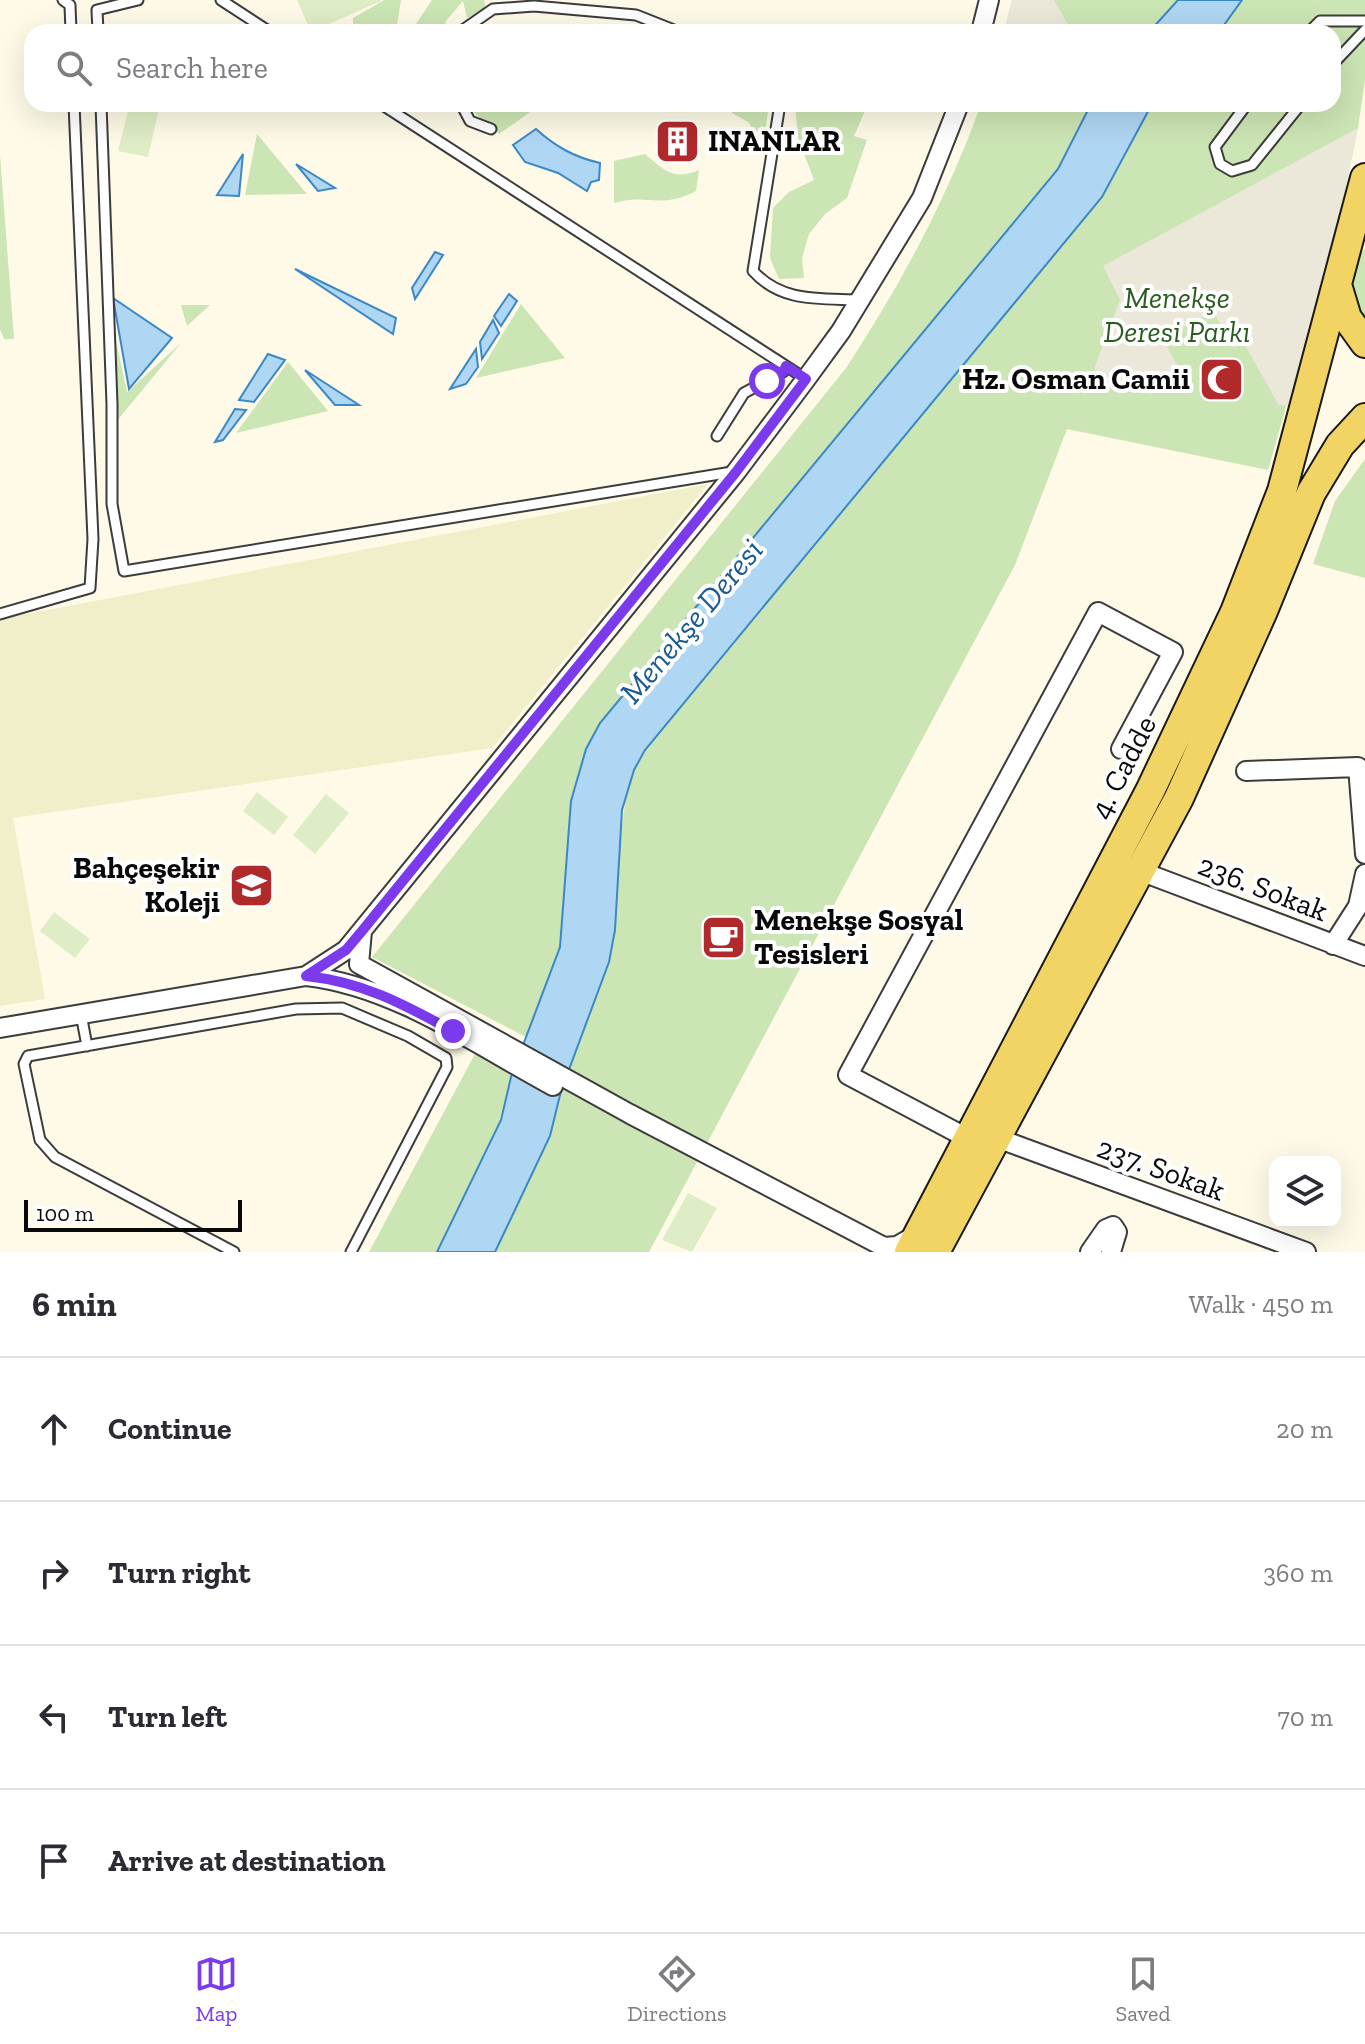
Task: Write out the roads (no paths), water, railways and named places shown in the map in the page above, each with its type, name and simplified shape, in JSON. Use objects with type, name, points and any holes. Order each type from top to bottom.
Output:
[{"type":"main road","points":[[1357,238],[1365,178]]},
{"type":"main road","name":"4. Cadde","points":[[983,1138],[1235,612],[1282,491],[1338,287],[1357,238]]},
{"type":"main road","points":[[1338,287],[1347,318],[1365,343]]},
{"type":"main road","name":"4. Cadde","points":[[921,1246],[1140,871],[1186,784],[1311,493],[1340,445],[1365,418]]},
{"type":"street","points":[[983,24],[989,0]]},
{"type":"street","points":[[306,976],[346,950],[362,931],[736,472],[806,379],[860,300],[922,198],[956,112]]},
{"type":"street","name":"237. Sokak","points":[[1121,749],[1173,652],[1098,612],[848,1075],[983,1138],[1306,1252]]},
{"type":"street","points":[[1246,771],[1358,767],[1365,854]]},
{"type":"street","name":"236. Sokak","points":[[1140,871],[1365,956]]},
{"type":"street","points":[[1333,945],[1358,906],[1365,874]]},
{"type":"street","points":[[359,964],[362,931]]},
{"type":"street","points":[[327,962],[359,964],[505,1052],[873,1252]]},
{"type":"street","points":[[0,1028],[306,976],[344,980],[393,999],[505,1052]]},
{"type":"street","points":[[588,1098],[884,1247],[921,1246]]},
{"type":"street","points":[[1090,1252],[1106,1229],[1113,1226],[1117,1232],[1111,1252]]},
{"type":"lane","points":[[63,0],[70,5],[71,24]]},
{"type":"lane","points":[[98,24],[97,10],[138,0]]},
{"type":"lane","points":[[221,0],[258,24]]},
{"type":"lane","points":[[471,24],[493,9],[534,6],[636,15],[659,24]]},
{"type":"lane","points":[[1317,24],[1320,21],[1365,21]]},
{"type":"lane","points":[[1341,56],[1365,30]]},
{"type":"lane","points":[[0,614],[90,588],[93,539],[74,112]]},
{"type":"lane","points":[[101,112],[112,504],[124,571],[736,472]]},
{"type":"lane","points":[[393,112],[806,379]]},
{"type":"lane","points":[[465,112],[470,121],[491,129]]},
{"type":"lane","points":[[779,112],[753,271],[769,288],[807,298],[860,300]]},
{"type":"lane","points":[[1241,112],[1215,147],[1220,164],[1232,171],[1252,165],[1295,112]]},
{"type":"lane","points":[[717,436],[744,393],[783,372],[786,366]]},
{"type":"lane","points":[[234,1252],[55,1157],[40,1140],[24,1064],[28,1056],[296,1009],[342,1008],[408,1036],[446,1058],[447,1067],[351,1252]]},
{"type":"lane","points":[[81,1014],[87,1046]]},
{"type":"water","points":[[1178,0],[1242,0],[1225,24],[1156,24]]},
{"type":"water","name":"Menekşe Deresi","points":[[1087,112],[1148,112],[1102,197],[645,750],[634,770],[622,810],[615,930],[609,962],[561,1091],[550,1136],[495,1252],[437,1252],[501,1120],[511,1077],[560,947],[571,801],[586,749],[600,723],[1058,169]]},
{"type":"water","points":[[536,129],[566,150],[600,163],[599,180],[591,182],[587,191],[558,173],[525,162],[513,145]]},
{"type":"water","points":[[243,154],[239,196],[217,195]]},
{"type":"water","points":[[296,164],[335,188],[318,191]]},
{"type":"water","points":[[435,252],[443,255],[415,299],[412,288]]},
{"type":"water","points":[[295,269],[396,318],[393,334]]},
{"type":"water","points":[[509,294],[517,301],[501,326],[494,316]]},
{"type":"water","points":[[113,298],[172,338],[129,389]]},
{"type":"water","points":[[493,320],[499,333],[482,359],[480,342]]},
{"type":"water","points":[[476,349],[478,367],[466,384],[450,389]]},
{"type":"water","points":[[268,354],[285,360],[254,402],[239,400]]},
{"type":"water","points":[[305,370],[359,405],[335,405]]},
{"type":"water","points":[[235,409],[246,410],[223,440],[215,442]]},
{"type":"place","name":"INANLAR","points":[[677,141]]},
{"type":"place","name":"Hz. Osman Camii","points":[[1221,379]]},
{"type":"place","name":"Bahçeşekir Koleji","points":[[251,885]]},
{"type":"place","name":"Menekşe Sosyal Tesisleri","points":[[723,937]]},
{"type":"park label","name":"Menekşe Deresi Parkı","points":[[1177,315]]}]
